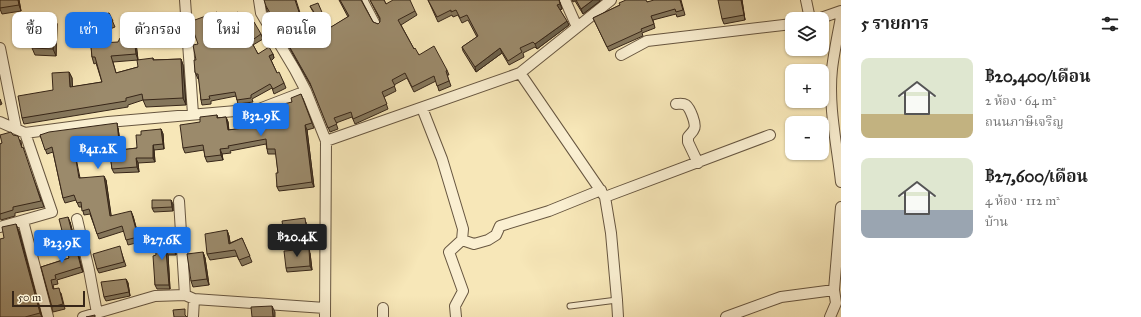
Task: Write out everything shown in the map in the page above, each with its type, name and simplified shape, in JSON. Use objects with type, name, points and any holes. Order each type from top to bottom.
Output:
[{"type":"street","points":[[185,0],[193,114]]},
{"type":"street","points":[[83,317],[155,296],[189,297],[325,313],[326,141],[306,91],[262,13],[259,0]]},
{"type":"street","points":[[565,0],[578,27]]},
{"type":"street","points":[[326,141],[520,73],[611,0]]},
{"type":"street","points":[[806,0],[809,12]]},
{"type":"street","points":[[829,16],[841,12]]},
{"type":"street","points":[[841,17],[832,70],[832,118],[840,151],[841,182]]},
{"type":"street","points":[[620,55],[647,41],[785,25]]},
{"type":"street","points":[[0,48],[20,131],[52,212],[0,228]]},
{"type":"street","points":[[520,73],[603,193],[611,233],[618,317]]},
{"type":"street","points":[[0,122],[20,131],[259,109],[306,91]]},
{"type":"street","points":[[676,104],[686,105],[690,108],[695,127],[688,137],[688,142],[698,163]]},
{"type":"street","points":[[422,108],[442,159],[463,229],[462,240],[449,252],[463,291],[455,306],[456,317]]},
{"type":"street","points":[[462,240],[474,244],[488,240],[496,236],[500,226],[698,163],[770,135]]},
{"type":"street","points":[[179,201],[189,297],[193,317]]},
{"type":"street","points":[[830,317],[839,303],[834,290],[841,207]]},
{"type":"street","points":[[77,220],[89,270],[97,313]]},
{"type":"street","points":[[23,221],[48,317]]},
{"type":"street","points":[[726,317],[782,297],[834,290]]},
{"type":"lane","points":[[365,0],[378,25]]},
{"type":"lane","points":[[570,306],[617,300]]},
{"type":"building","points":[[0,0],[18,0],[19,5],[0,8]]},
{"type":"building","points":[[264,0],[295,0],[299,12],[269,12]]},
{"type":"building","points":[[340,0],[361,0],[373,22],[378,24],[380,22],[380,18],[370,0],[384,0],[386,4],[393,0],[410,0],[415,11],[398,20],[414,49],[415,48],[419,55],[434,46],[447,70],[449,81],[437,86],[434,76],[412,87],[405,73],[392,80],[395,86],[382,92],[387,104],[353,119],[351,112],[334,118],[337,124],[328,128],[310,83],[290,48],[331,48],[331,27],[349,16]]},
{"type":"building","points":[[428,0],[559,0],[560,4],[557,5],[567,21],[535,44],[533,42],[520,48],[522,52],[508,61],[500,48],[475,67],[462,47],[478,36],[467,15],[460,18],[456,10],[451,12],[451,10],[437,17]]},
{"type":"building","points":[[576,0],[593,0],[581,9]]},
{"type":"building","points":[[626,0],[646,0],[647,2],[654,0],[680,0],[683,10],[676,12],[675,9],[651,16],[654,24],[641,29],[642,31],[607,47],[593,18],[620,5],[619,3]]},
{"type":"building","points":[[718,0],[741,0],[744,15],[722,19]]},
{"type":"building","points":[[318,3],[322,12],[314,12],[310,6]]},
{"type":"building","points":[[203,17],[203,48],[254,48],[254,47],[258,54],[270,48],[273,54],[269,56],[277,73],[279,72],[284,83],[273,89],[270,84],[251,95],[251,98],[237,100],[235,92],[209,96],[210,99],[201,100],[198,74],[195,72],[194,60],[196,60],[194,48],[195,48],[195,45],[198,44],[195,36],[195,20]]},
{"type":"building","points":[[254,22],[261,34],[254,39]]},
{"type":"building","points":[[120,38],[120,48],[135,48],[136,54],[111,56],[116,73],[138,67],[137,60],[153,58],[153,60],[181,59],[183,98],[143,100],[142,94],[126,98],[126,101],[22,118],[18,96],[53,90],[52,73],[69,72],[70,87],[102,82],[95,57],[92,57],[91,48],[112,48],[112,42],[118,42]]},
{"type":"building","points":[[32,48],[53,48],[53,49]]},
{"type":"building","points":[[301,94],[312,123],[305,125],[312,182],[277,187],[276,173],[278,173],[275,149],[267,149],[266,139],[228,146],[229,148],[220,149],[221,155],[205,157],[203,145],[183,148],[180,125],[200,122],[200,117],[217,115],[217,118],[226,117],[228,130],[244,128],[241,114],[292,102],[291,98]]},
{"type":"building","points":[[117,123],[120,150],[137,148],[136,135],[141,135],[141,131],[161,129],[163,144],[153,145],[153,158],[136,158],[137,167],[112,169],[109,148],[97,148],[97,146],[74,148],[79,178],[104,176],[110,216],[131,211],[138,237],[126,240],[122,226],[97,234],[89,209],[82,211],[81,202],[77,203],[74,195],[63,198],[52,147],[45,150],[40,135],[49,132]]},
{"type":"building","points":[[11,132],[13,135],[18,136],[22,148],[23,147],[41,201],[13,207],[13,210],[0,214],[0,144],[2,143],[0,135]]},
{"type":"building","points":[[152,200],[171,200],[172,207],[152,208]]},
{"type":"building","points":[[68,217],[81,267],[55,275],[56,279],[51,280],[53,289],[59,288],[63,304],[52,307],[41,267],[69,258],[59,219]]},
{"type":"building","points":[[305,218],[307,231],[284,234],[282,221]]},
{"type":"building","points":[[16,224],[40,313],[25,317],[0,317],[0,239],[4,238],[2,227]]},
{"type":"building","points":[[227,230],[229,244],[242,238],[250,256],[239,260],[235,250],[207,254],[205,234]]},
{"type":"building","points":[[174,239],[174,251],[166,251],[169,285],[155,285],[153,256],[156,255],[155,241]]},
{"type":"building","points":[[120,246],[124,262],[97,269],[93,254]]},
{"type":"building","points":[[309,249],[310,266],[286,268],[284,251]]},
{"type":"building","points":[[203,252],[207,279],[191,281],[187,254]]},
{"type":"building","points":[[126,279],[129,292],[104,297],[101,282]]},
{"type":"building","points":[[272,306],[273,317],[252,317],[251,307]]},
{"type":"building","points":[[185,309],[185,315],[187,317],[174,317],[173,310]]}]
